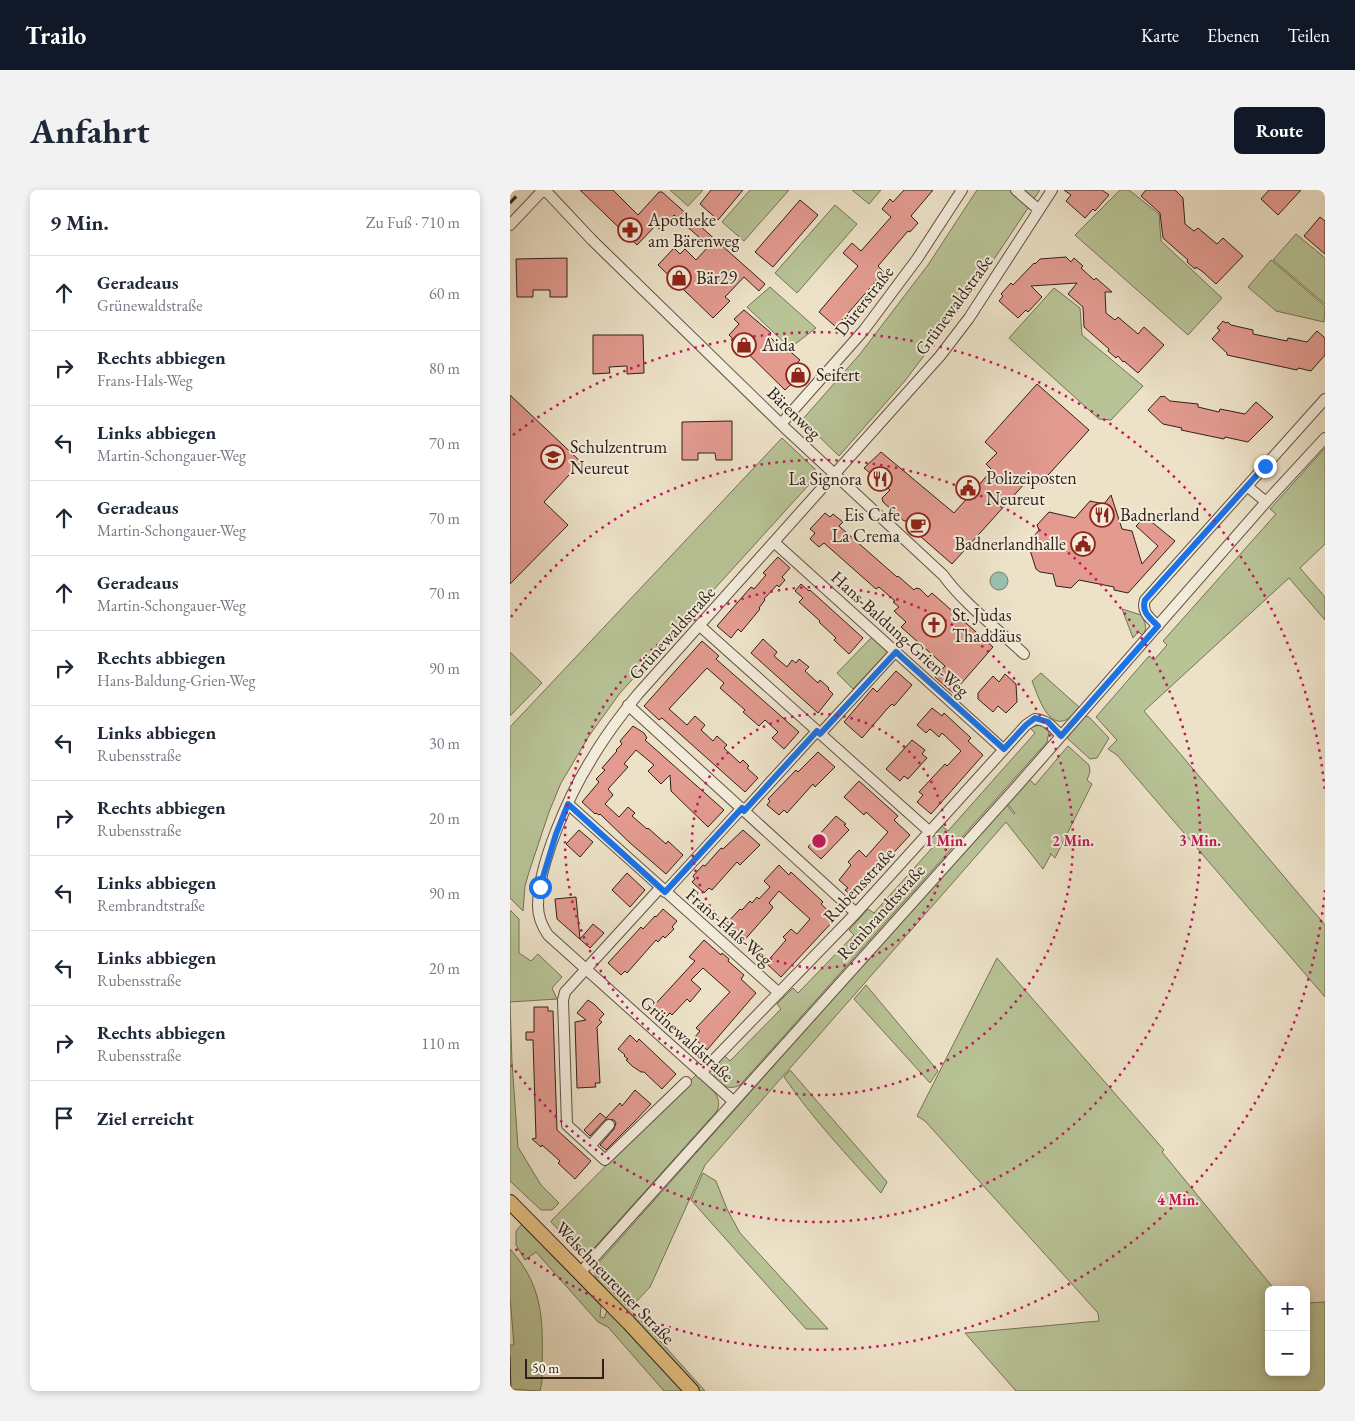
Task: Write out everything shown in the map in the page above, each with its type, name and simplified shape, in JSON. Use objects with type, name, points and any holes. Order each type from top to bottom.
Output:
[{"type":"main road","name":"Welschneureuter Straße","points":[[510,1202],[670,1365],[692,1391]]},
{"type":"street","points":[[510,225],[544,190]]},
{"type":"street","name":"Bärenweg","points":[[544,190],[592,240],[781,424],[943,575],[952,587],[1024,654]]},
{"type":"street","name":"Dürerstraße","points":[[781,424],[864,330],[917,259],[962,190]]},
{"type":"street","points":[[1016,190],[1039,210]]},
{"type":"street","name":"Grünewaldstraße","points":[[733,1101],[548,935],[543,928],[539,914],[540,887],[546,861],[568,804],[591,760],[628,706],[835,475],[958,333],[1052,190]]},
{"type":"street","points":[[1158,626],[1143,608],[1145,600],[1325,399]]},
{"type":"street","name":"Rembrandtstraße","points":[[580,1273],[1325,438]]},
{"type":"street","points":[[1247,486],[1266,502]]},
{"type":"street","name":"Hans-Baldung-Grien-Weg","points":[[774,542],[1004,749]]},
{"type":"street","points":[[700,626],[930,832]]},
{"type":"street","points":[[686,1082],[605,1160],[567,1125],[563,1000],[565,992],[662,890],[896,652]]},
{"type":"street","points":[[628,706],[856,913]]},
{"type":"street","name":"Rubensstraße","points":[[701,1073],[856,913],[1026,725],[1035,718],[1048,722],[1061,736]]},
{"type":"street","name":"Frans-Hals-Weg","points":[[568,804],[779,993]]},
{"type":"street","points":[[590,1146],[609,1125]]},
{"type":"shaded area","points":[[670,190],[703,190],[688,206]]},
{"type":"shaded area","points":[[750,190],[789,190],[744,241],[722,222]]},
{"type":"shaded area","points":[[852,190],[881,190],[869,204]]},
{"type":"shaded area","points":[[977,190],[1040,190],[971,294],[904,382],[839,456],[802,420],[860,354],[928,265]]},
{"type":"shaded area","points":[[1120,190],[1129,190],[1159,214],[1161,241],[1222,298],[1188,335],[1075,235]]},
{"type":"shaded area","points":[[835,205],[857,224],[797,293],[775,273]]},
{"type":"shaded area","points":[[1296,234],[1325,258],[1325,304],[1273,260]]},
{"type":"shaded area","points":[[1271,260],[1325,306],[1324,322],[1276,311],[1248,287]]},
{"type":"shaded area","points":[[770,287],[816,328],[790,348],[747,307]]},
{"type":"shaded area","points":[[1054,288],[1080,308],[1082,335],[1143,386],[1111,420],[1099,419],[1009,338]]},
{"type":"shaded area","points":[[782,438],[815,469],[815,478],[620,693],[589,736],[561,783],[549,812],[525,886],[523,911],[510,898],[510,727]]},
{"type":"shaded area","points":[[1325,448],[1325,544],[1300,568],[1325,597],[1325,620],[1289,578],[1144,711],[1325,925],[1325,997],[1117,755],[1108,749],[1117,740],[1096,717],[1149,656],[1154,660],[1167,645],[1163,641],[1276,514],[1270,509]]},
{"type":"shaded area","points":[[999,572],[1005,575],[1008,581],[1005,587],[999,590],[993,587],[990,581],[993,575]]},
{"type":"shaded area","points":[[1122,609],[1141,615],[1146,627],[1143,635],[1138,632],[1133,638]]},
{"type":"shaded area","points":[[872,637],[888,652],[853,689],[837,673]]},
{"type":"shaded area","points":[[510,652],[542,683],[510,716]]},
{"type":"shaded area","points":[[1041,673],[1079,707],[1072,716],[1063,721],[1057,721],[1047,713],[1032,681]]},
{"type":"shaded area","points":[[1085,716],[1089,717],[1109,738],[1097,758],[1090,759],[1067,738]]},
{"type":"shaded area","points":[[1039,725],[1049,732],[1047,742],[740,1085],[726,1087],[718,1082],[714,1073],[719,1061],[725,1056],[730,1061],[781,1009],[777,1004],[793,988],[798,993],[854,935],[849,930],[868,909],[874,913],[932,848],[927,843],[942,826],[948,831],[1035,733],[1030,728]]},
{"type":"shaded area","points":[[1068,746],[1089,765],[1090,772],[1087,780],[1092,784],[1055,858],[1051,854],[1043,869],[1006,822],[705,1165],[650,1287],[632,1306],[595,1267],[1006,804],[1014,814],[1007,803],[1029,779],[1035,785]]},
{"type":"shaded area","points":[[510,910],[519,919],[519,953],[531,961],[538,954],[562,977],[552,988],[557,999],[510,1002]]},
{"type":"shaded area","points":[[997,958],[1164,1150],[1162,1152],[1272,1286],[1265,1286],[1265,1376],[1310,1376],[1310,1303],[1325,1302],[1325,1391],[1016,1391],[965,1333],[1099,1321],[1098,1313],[925,1121],[917,1116]]},
{"type":"shaded area","points":[[866,985],[938,1071],[930,1083],[854,999]]},
{"type":"shaded area","points":[[510,1002],[518,1147],[541,1185],[559,1203],[552,1210],[541,1210],[510,1181]]},
{"type":"shaded area","points":[[790,1070],[887,1182],[881,1193],[795,1092],[784,1077]]},
{"type":"shaded area","points":[[696,1075],[716,1095],[719,1105],[717,1111],[587,1256],[583,1255],[551,1222],[552,1220]]},
{"type":"shaded area","points":[[703,1173],[716,1181],[727,1209],[740,1233],[828,1329],[806,1329],[691,1200]]},
{"type":"shaded area","points":[[522,1224],[601,1306],[600,1317],[604,1318],[607,1311],[630,1333],[683,1391],[664,1391],[608,1327],[598,1322],[536,1252],[525,1260],[516,1245],[516,1231]]},
{"type":"shaded area","points":[[510,1249],[531,1280],[537,1296],[542,1327],[542,1381],[540,1391],[510,1389],[510,1345],[514,1345],[510,1298]]},
{"type":"shaded area","points":[[594,1272],[705,1391],[699,1391],[596,1278]]},
{"type":"building","points":[[580,190],[613,190],[638,215],[659,192],[662,192],[765,284],[759,291],[744,277],[725,297],[730,301],[713,318],[658,265],[674,248],[680,254],[685,249],[696,260],[709,246],[674,215],[660,230],[656,225],[637,245]]},
{"type":"building","points":[[711,190],[743,190],[718,220],[700,204]]},
{"type":"building","points":[[904,190],[933,190],[911,216],[918,223],[910,232],[908,231],[878,266],[884,272],[836,327],[819,312],[858,266],[843,253],[852,243],[861,251],[891,217],[882,209],[890,199],[893,202]]},
{"type":"building","points":[[1064,190],[1102,190],[1109,195],[1095,211],[1093,209],[1085,218],[1066,201],[1071,195]]},
{"type":"building","points":[[1146,190],[1175,190],[1183,198],[1185,224],[1194,231],[1198,228],[1217,244],[1223,238],[1243,256],[1216,284],[1196,267],[1195,269],[1187,262],[1188,260],[1163,238],[1160,213],[1141,196]]},
{"type":"building","points":[[1269,190],[1301,190],[1278,215],[1261,199]]},
{"type":"building","points":[[800,200],[818,215],[773,267],[755,252]]},
{"type":"building","points":[[1320,217],[1325,221],[1325,254],[1304,236]]},
{"type":"building","points":[[1066,257],[1071,262],[1074,258],[1083,266],[1081,268],[1094,280],[1096,278],[1112,292],[1105,292],[1106,313],[1115,320],[1118,317],[1138,334],[1144,327],[1164,345],[1138,373],[1118,356],[1116,358],[1108,351],[1109,349],[1084,327],[1083,307],[1068,294],[1077,283],[1031,286],[1042,297],[1028,312],[1026,310],[1018,318],[999,301],[1003,296],[1001,294],[1011,283],[1013,285],[1040,259]]},
{"type":"building","points":[[567,258],[567,297],[550,297],[550,290],[533,290],[533,297],[517,297],[516,259]]},
{"type":"building","points":[[744,310],[771,333],[769,336],[783,350],[785,347],[800,360],[798,362],[804,368],[802,370],[804,372],[785,390],[729,335],[739,324],[734,319]]},
{"type":"building","points":[[1223,321],[1231,325],[1253,330],[1253,334],[1287,341],[1288,338],[1307,342],[1317,331],[1325,338],[1325,355],[1311,371],[1298,368],[1297,370],[1227,355],[1212,339],[1220,330],[1217,328]]},
{"type":"building","points":[[593,335],[643,335],[644,373],[627,374],[627,366],[609,367],[610,373],[593,374]]},
{"type":"building","points":[[1037,384],[1089,430],[1040,484],[1026,482],[952,564],[913,530],[913,520],[904,521],[883,502],[882,498],[890,490],[864,468],[881,452],[954,513],[992,470],[986,464],[997,453],[985,442]]},
{"type":"building","points":[[510,395],[581,462],[544,502],[568,525],[510,584]]},
{"type":"building","points":[[1161,396],[1170,401],[1198,404],[1198,407],[1219,412],[1220,409],[1245,414],[1256,402],[1273,417],[1248,442],[1225,437],[1224,439],[1181,430],[1182,428],[1163,424],[1148,410]]},
{"type":"building","points":[[732,421],[732,460],[716,460],[715,453],[698,453],[698,460],[682,460],[682,422]]},
{"type":"building","name":"Badnerlandhalle","points":[[1111,495],[1122,529],[1132,531],[1142,564],[1158,546],[1136,526],[1142,520],[1153,523],[1175,541],[1128,593],[1114,590],[1114,587],[1079,580],[1071,588],[1056,586],[1053,574],[1040,572],[1036,569],[1029,547],[1030,541],[1039,530],[1037,525],[1049,512],[1075,518],[1090,501],[1104,504]]},
{"type":"building","points":[[825,513],[830,517],[833,514],[843,522],[839,526],[897,577],[914,590],[916,588],[920,589],[928,597],[932,593],[993,647],[953,693],[935,677],[945,666],[901,627],[906,622],[894,611],[899,607],[893,602],[895,601],[879,587],[876,589],[824,543],[819,547],[810,539],[815,533],[810,529]]},
{"type":"building","points":[[778,557],[790,568],[782,577],[785,580],[779,587],[777,585],[764,599],[760,609],[741,632],[738,629],[731,638],[717,626],[751,587],[754,589],[766,575],[763,573]]},
{"type":"building","points":[[801,584],[863,638],[849,654],[834,640],[836,638],[820,621],[799,602],[803,598],[795,591]]},
{"type":"building","points":[[763,639],[777,652],[774,656],[787,667],[792,660],[796,663],[799,659],[809,667],[805,671],[818,683],[820,680],[829,688],[833,694],[818,713],[751,653]]},
{"type":"building","points":[[702,641],[719,656],[716,659],[799,732],[784,749],[772,738],[778,732],[765,720],[759,726],[743,712],[745,710],[720,688],[724,683],[707,668],[669,709],[687,725],[695,716],[705,725],[701,730],[713,741],[717,736],[727,745],[724,748],[740,763],[743,760],[749,766],[747,768],[758,778],[745,792],[662,718],[659,720],[644,706]]},
{"type":"building","points":[[896,671],[912,685],[894,706],[892,704],[887,709],[862,738],[844,722],[873,688],[877,692]]},
{"type":"building","points":[[1005,674],[1016,684],[1017,702],[1006,713],[998,706],[993,712],[978,699],[978,693],[993,676],[999,682]]},
{"type":"building","points":[[932,708],[942,716],[944,713],[971,738],[968,741],[983,755],[931,814],[917,802],[923,795],[919,792],[945,764],[947,766],[961,751],[942,733],[939,737],[930,729],[926,733],[917,725]]},
{"type":"building","points":[[633,726],[644,733],[647,738],[645,740],[724,810],[708,827],[671,791],[670,775],[661,784],[648,771],[654,765],[636,750],[624,764],[628,767],[608,789],[613,795],[605,804],[619,817],[628,807],[635,813],[632,816],[666,844],[668,841],[683,855],[666,874],[600,814],[595,814],[582,802],[599,782],[596,779],[605,770],[602,768],[617,751],[622,744],[620,741]]},
{"type":"building","points":[[912,740],[925,750],[922,754],[927,758],[908,779],[904,776],[900,781],[886,769]]},
{"type":"building","points":[[818,752],[835,767],[815,787],[813,784],[787,813],[784,810],[779,815],[767,805],[770,801],[768,799],[796,770],[798,772]]},
{"type":"building","points":[[859,781],[898,816],[894,820],[910,835],[874,874],[876,876],[868,885],[858,895],[855,892],[852,896],[845,890],[848,888],[839,880],[851,865],[848,862],[859,850],[866,857],[888,832],[866,812],[864,815],[844,797]]},
{"type":"building","points":[[836,816],[846,824],[844,825],[849,830],[821,859],[808,847]]},
{"type":"building","points":[[579,830],[593,842],[580,857],[566,844]]},
{"type":"building","points":[[743,830],[760,845],[740,865],[737,862],[712,890],[709,888],[704,893],[692,882],[695,879],[693,876],[721,848],[723,849]]},
{"type":"building","points":[[779,865],[789,875],[791,872],[823,902],[821,904],[836,918],[781,977],[766,963],[786,940],[783,937],[791,929],[797,934],[810,919],[779,891],[769,903],[773,907],[771,910],[741,944],[723,927],[740,909],[742,910],[750,901],[752,903],[757,897],[759,899],[770,887],[764,881]]},
{"type":"building","points":[[627,873],[645,890],[630,907],[612,890]]},
{"type":"building","points":[[576,897],[580,939],[593,924],[604,933],[590,948],[557,919],[555,899]]},
{"type":"building","points":[[663,909],[677,921],[672,927],[674,929],[665,938],[663,936],[658,942],[656,940],[627,973],[625,971],[621,975],[608,963],[641,927],[643,929]]},
{"type":"building","points":[[704,940],[721,955],[722,953],[729,959],[728,961],[744,975],[741,979],[756,993],[707,1050],[694,1038],[700,1031],[696,1028],[730,992],[703,968],[691,980],[701,989],[690,1002],[687,999],[672,1015],[670,1013],[661,1022],[649,1011],[695,961],[689,957]]},
{"type":"building","points":[[588,1000],[604,1014],[599,1020],[602,1022],[597,1027],[600,1083],[595,1083],[596,1087],[577,1088],[575,1022],[586,1020],[577,1013]]},
{"type":"building","points":[[534,1007],[548,1007],[548,1011],[553,1011],[557,1130],[591,1161],[575,1179],[558,1163],[560,1161],[532,1139],[536,1138],[533,1040],[526,1040],[526,1032],[534,1032]]},
{"type":"building","points":[[630,1035],[637,1042],[639,1039],[676,1074],[662,1089],[644,1072],[632,1066],[626,1060],[628,1059],[625,1055],[618,1049]]},
{"type":"building","points":[[635,1090],[651,1104],[606,1150],[600,1145],[614,1129],[616,1123],[614,1120],[606,1119],[590,1136],[584,1130],[600,1113],[606,1118],[620,1103],[622,1106]]},
{"type":"tram line","points":[[510,1357],[511,1391]]},
{"type":"railway","points":[[510,203],[522,190]]},
{"type":"place","name":"Apotheke am Bärenweg","points":[[630,230]]},
{"type":"place","name":"Bär29","points":[[679,278]]},
{"type":"place","name":"Aida","points":[[744,345]]},
{"type":"place","name":"Seifert","points":[[798,375]]},
{"type":"place","name":"Schulzentrum Neureut","points":[[553,457]]},
{"type":"place","name":"La Signora","points":[[880,479]]},
{"type":"place","name":"Polizeiposten Neureut","points":[[968,488]]},
{"type":"place","name":"Badnerland","points":[[1102,515]]},
{"type":"place","name":"Eis Cafe La Crema","points":[[918,525]]},
{"type":"place","name":"Badnerlandhalle","points":[[1083,544]]},
{"type":"place","name":"St. Judas Thaddäus","points":[[934,625]]},
{"type":"route","points":[[540,887],[546,861],[568,804],[665,892],[742,808],[744,811],[817,731],[820,734],[896,652],[1004,749],[1035,718],[1048,722],[1061,736],[1158,626],[1145,612],[1143,608],[1145,600],[1265,466]]}]
